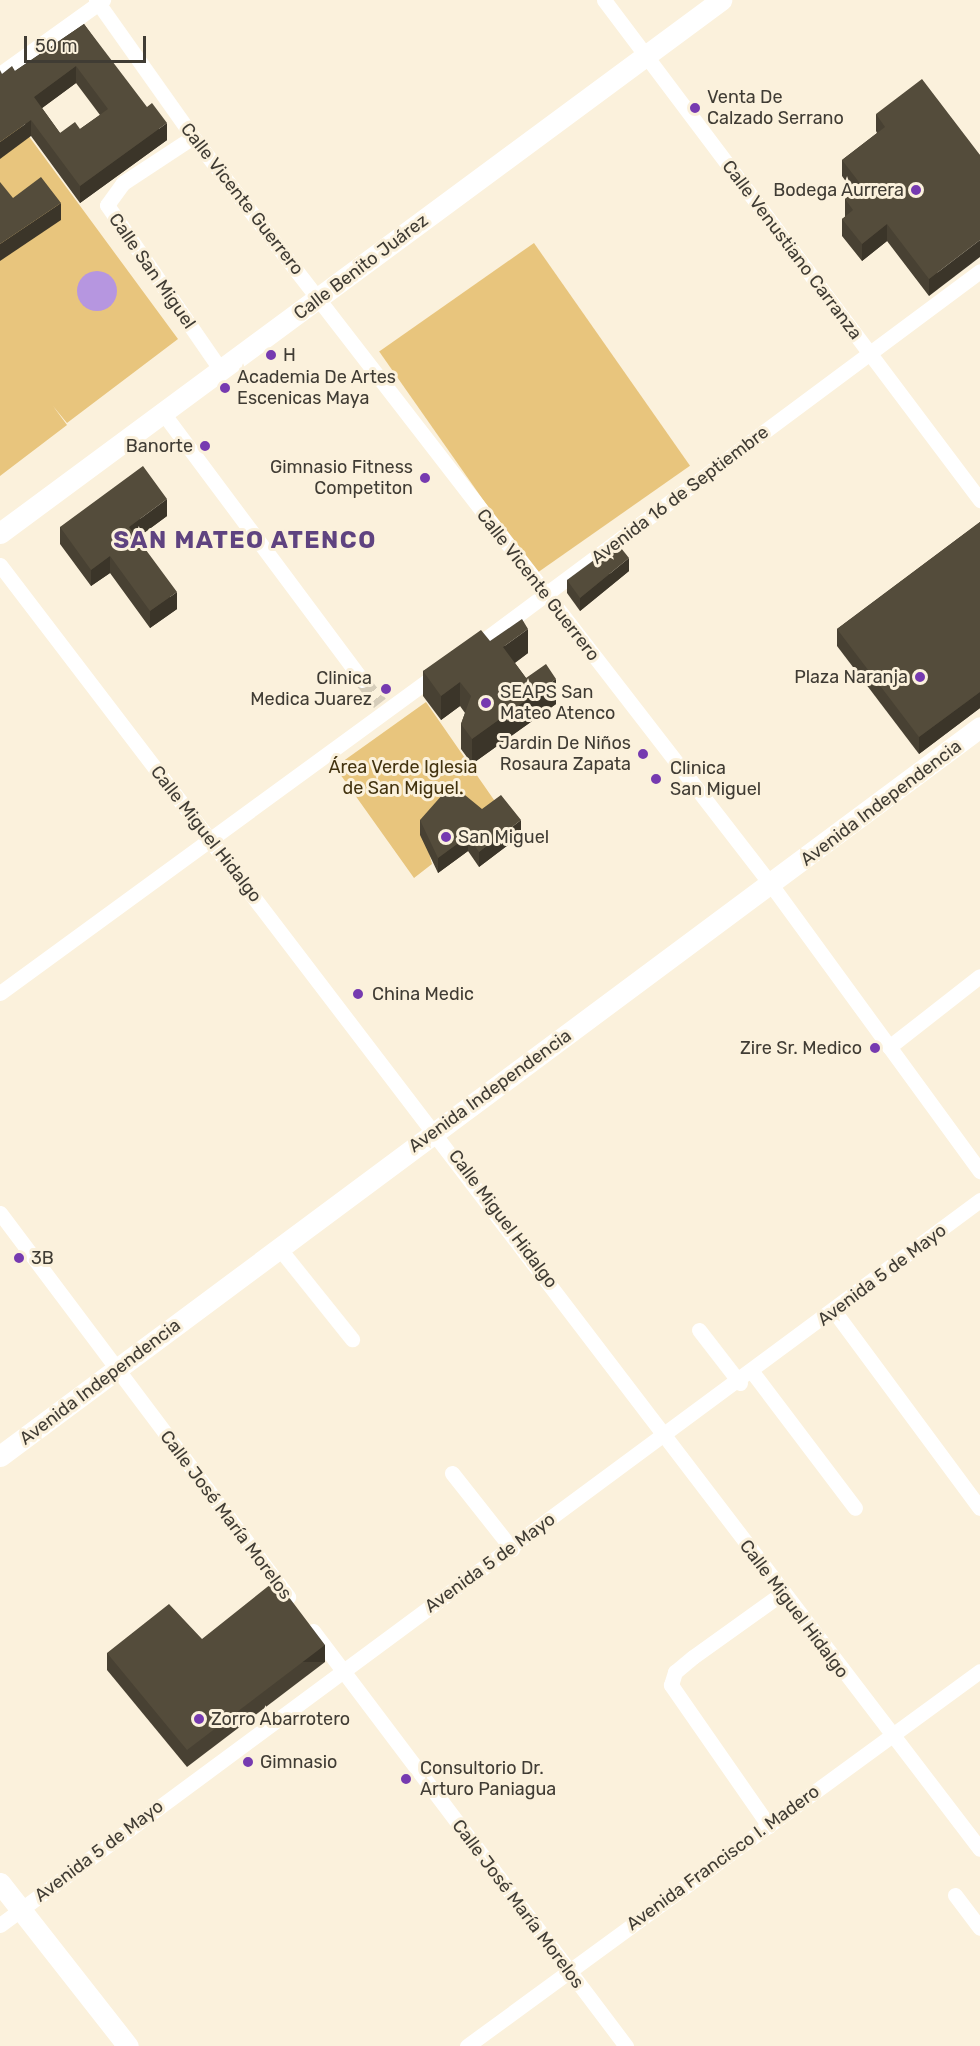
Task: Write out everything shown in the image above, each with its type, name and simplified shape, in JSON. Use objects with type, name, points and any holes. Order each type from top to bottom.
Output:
[{"type":"main road","name":"Calle Benito Juárez","points":[[3,526],[163,413],[721,0]]},
{"type":"main road","name":"Avenida Independencia","points":[[0,1456],[436,1130],[772,886],[980,727]]},
{"type":"main road","points":[[0,1883],[128,2046]]},
{"type":"street","name":"Calle Venustiano Carranza","points":[[604,0],[980,500]]},
{"type":"street","points":[[0,74],[99,1]]},
{"type":"street","name":"Calle Vicente Guerrero","points":[[99,1],[193,137],[772,886],[980,1171]]},
{"type":"street","name":"Calle San Miguel","points":[[193,137],[123,183],[107,205],[221,370]]},
{"type":"street","name":"Avenida 16 de Septiembre","points":[[0,993],[382,706],[548,595],[868,352],[980,271]]},
{"type":"street","points":[[163,413],[362,680]]},
{"type":"street","name":"Calle Miguel Hidalgo","points":[[0,565],[436,1130],[781,1594],[980,1849]]},
{"type":"street","points":[[889,1047],[980,976]]},
{"type":"street","name":"Avenida 5 de Mayo","points":[[0,1925],[342,1669],[512,1549],[663,1434],[740,1383],[980,1200]]},
{"type":"street","name":"Calle José María Morelos","points":[[0,1213],[116,1371],[567,1971],[626,2046]]},
{"type":"street","points":[[279,1248],[352,1339]]},
{"type":"street","points":[[834,1311],[980,1508]]},
{"type":"street","points":[[699,1330],[740,1383]]},
{"type":"street","points":[[753,1373],[855,1508]]},
{"type":"street","points":[[452,1473],[512,1549]]},
{"type":"street","points":[[769,1826],[671,1685],[675,1672],[693,1657],[781,1594]]},
{"type":"street","name":"Avenida Francisco I. Madero","points":[[477,2043],[567,1971],[769,1826],[890,1733],[980,1671]]},
{"type":"street","points":[[955,1895],[980,1928]]},
{"type":"green space","points":[[0,97],[178,339],[67,423],[53,406],[67,425],[0,476]]},
{"type":"green space","points":[[534,243],[690,466],[535,574],[379,351]]},
{"type":"green space","name":"Área Verde Iglesia de San Miguel.","points":[[426,702],[501,810],[425,837],[432,864],[414,878],[335,767]]},
{"type":"shaded area","points":[[97,271],[105,272],[111,277],[116,283],[116,299],[111,305],[105,310],[97,311],[89,310],[83,305],[78,299],[77,291],[78,283],[83,277],[89,272]]},
{"type":"building","points":[[84,24],[147,107],[152,103],[167,123],[80,186],[31,120],[0,142],[0,70],[2,74],[12,66],[15,71]],"holes":[[[76,66],[108,109],[80,129],[75,122],[60,133],[34,97]]]},
{"type":"building","name":"Bodega Aurrera","points":[[922,79],[980,155],[980,240],[929,279],[887,224],[862,244],[842,219],[853,210],[845,199],[862,186],[842,160],[885,127],[876,114]]},
{"type":"building","points":[[41,177],[61,203],[0,244],[0,182],[13,198]]},
{"type":"building","points":[[143,466],[167,499],[129,527],[177,592],[150,611],[110,556],[91,570],[60,527]]},
{"type":"building","name":"Plaza Naranja","points":[[980,522],[980,692],[919,737],[837,629]]},
{"type":"building","points":[[617,543],[629,558],[580,598],[567,580]]},
{"type":"building","points":[[522,619],[528,629],[503,647],[526,678],[546,664],[556,679],[472,739],[461,724],[471,696],[460,682],[441,696],[423,671],[481,630],[490,641]]},
{"type":"building","points":[[460,791],[482,809],[501,795],[521,820],[479,852],[468,836],[438,858],[420,820],[443,794]]},
{"type":"building","name":"Zorro Abarrotero","points":[[276,1580],[325,1645],[187,1750],[107,1653],[169,1604],[202,1639]]},
{"type":"tunnel","points":[[362,680],[380,703]]},
{"type":"place","name":"Venta De Calzado Serrano","points":[[695,108]]},
{"type":"place","name":"Bodega Aurrera","points":[[916,190]]},
{"type":"place","name":"H","points":[[271,355]]},
{"type":"place","name":"Academia De Artes Escenicas Maya","points":[[225,388]]},
{"type":"place","name":"Banorte","points":[[205,446]]},
{"type":"place","name":"Gimnasio Fitness Competiton","points":[[425,478]]},
{"type":"place","name":"Plaza Naranja","points":[[920,677]]},
{"type":"place","name":"Clinica Medica Juarez","points":[[386,689]]},
{"type":"place","name":"SEAPS San Mateo Atenco","points":[[486,703]]},
{"type":"place","name":"Jardin De Niños Rosaura Zapata","points":[[643,754]]},
{"type":"place","name":"Clinica San Miguel","points":[[656,779]]},
{"type":"place","name":"San Miguel","points":[[446,837]]},
{"type":"place","name":"China Medic","points":[[358,994]]},
{"type":"place","name":"Zire Sr. Medico","points":[[875,1048]]},
{"type":"place","name":"3B","points":[[19,1258]]},
{"type":"place","name":"Zorro Abarrotero","points":[[199,1719]]},
{"type":"place","name":"Gimnasio","points":[[248,1762]]},
{"type":"place","name":"Consultorio Dr. Arturo Paniagua","points":[[406,1779]]},
{"type":"district","name":"SAN MATEO ATENCO","points":[[245,541]]}]
